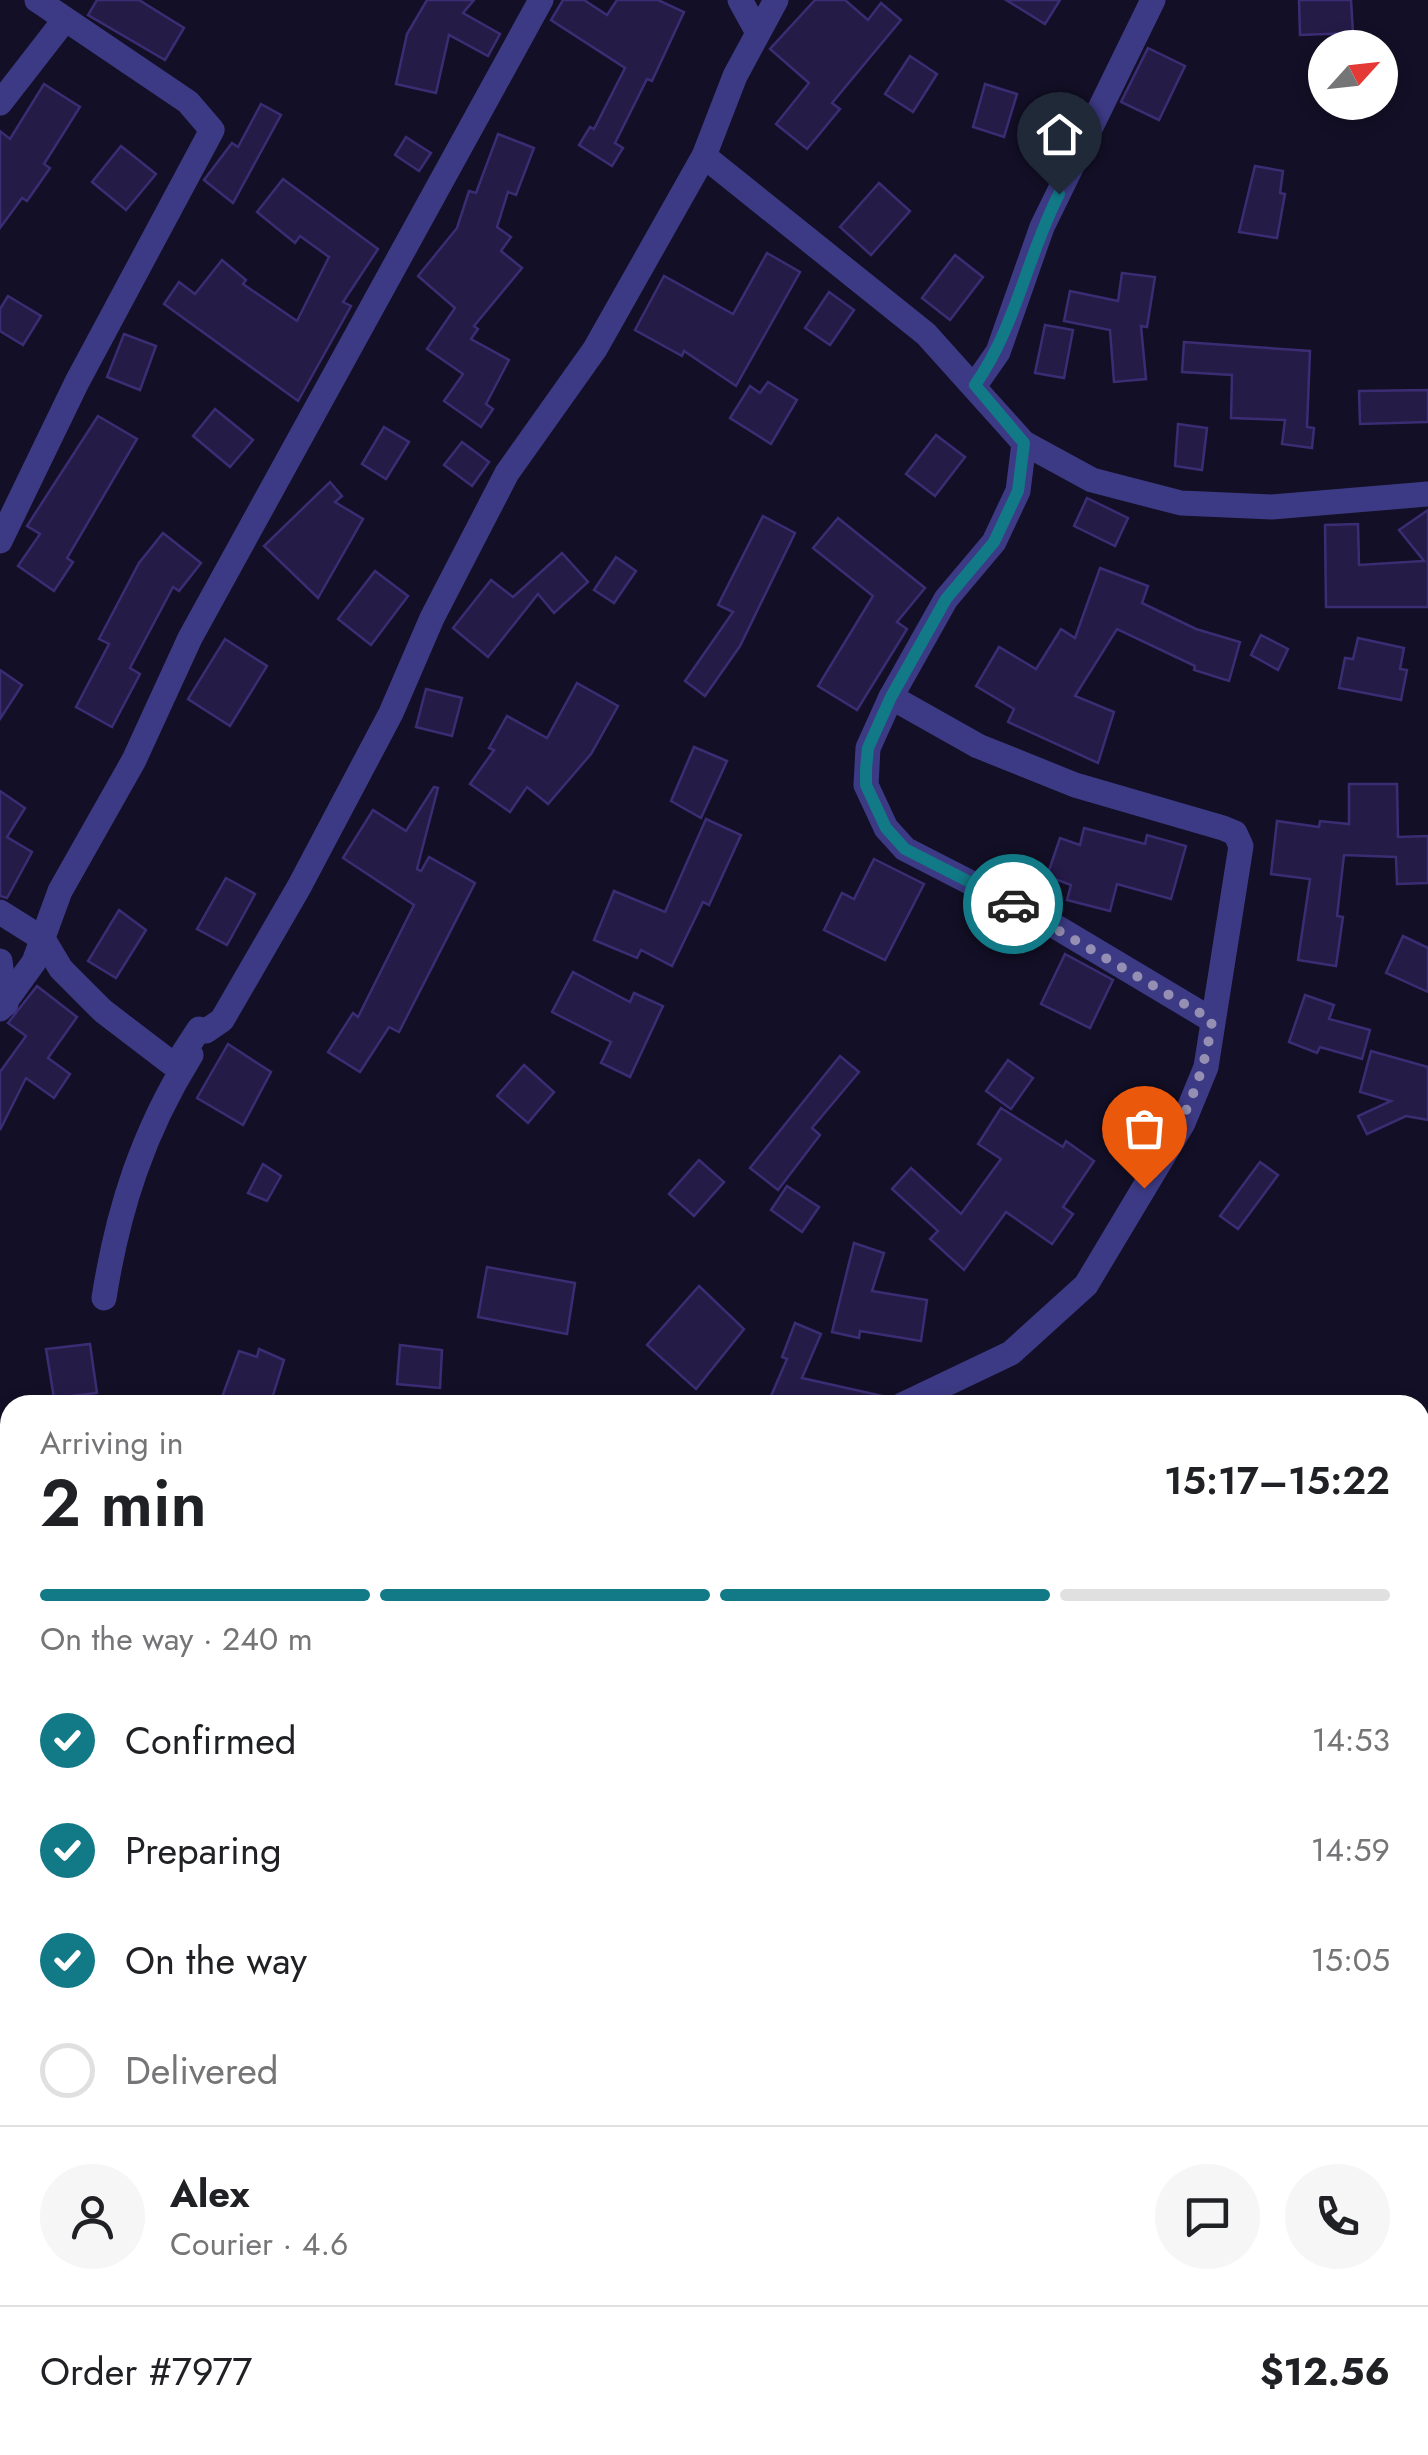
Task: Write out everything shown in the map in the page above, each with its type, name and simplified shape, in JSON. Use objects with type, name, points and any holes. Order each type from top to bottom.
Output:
[{"type":"street","points":[[0,540],[77,382],[212,130],[188,102],[63,22],[37,0]]},
{"type":"street","points":[[3,1006],[34,962],[60,891],[134,760],[190,638],[542,0]]},
{"type":"street","points":[[740,0],[757,30]]},
{"type":"street","points":[[104,1298],[114,1235],[131,1172],[165,1098],[206,1031],[222,1020],[299,887],[391,713],[432,618],[507,474],[595,349],[704,156],[757,30],[776,0]]},
{"type":"street","points":[[975,385],[998,352],[1042,227],[1153,0]]},
{"type":"street","points":[[0,103],[63,22]]},
{"type":"street","points":[[704,156],[926,334],[1024,443],[1092,480],[1181,503],[1272,507],[1428,494]]},
{"type":"street","points":[[1024,443],[1018,491],[994,542],[946,599],[891,697],[868,748],[866,785],[886,828],[905,849],[1053,925],[1212,1020]]},
{"type":"street","points":[[891,697],[978,746],[1075,786],[1235,833],[1241,846],[1206,1067],[1183,1123],[1086,1285],[1010,1354],[923,1395]]},
{"type":"street","points":[[0,912],[43,939],[61,969],[103,1011],[175,1066],[199,1029],[206,1031]]},
{"type":"street","points":[[0,960],[3,1006]]},
{"type":"building","points":[[97,0],[139,0],[184,28],[165,60],[88,15]]},
{"type":"building","points":[[427,0],[474,0],[463,13],[500,34],[488,56],[449,35],[436,93],[396,84],[407,34]]},
{"type":"building","points":[[563,0],[584,0],[607,15],[617,0],[658,0],[684,12],[652,81],[647,79],[615,143],[623,148],[612,166],[579,145],[590,127],[594,129],[625,68],[551,20]]},
{"type":"building","points":[[815,0],[845,0],[868,20],[881,3],[901,20],[832,103],[840,109],[807,149],[776,124],[809,83],[770,49]]},
{"type":"building","points":[[1006,0],[1060,0],[1045,24]]},
{"type":"building","points":[[1299,0],[1351,0],[1353,30],[1308,30],[1308,35],[1300,35]]},
{"type":"building","points":[[1148,48],[1185,66],[1159,120],[1121,102]]},
{"type":"building","points":[[910,56],[937,74],[913,112],[885,94]]},
{"type":"building","points":[[44,84],[80,107],[44,164],[50,168],[27,201],[22,198],[0,228],[0,131],[10,139]]},
{"type":"building","points":[[985,84],[1017,94],[1004,137],[973,127]]},
{"type":"building","points":[[261,104],[281,115],[233,203],[204,180],[232,143],[238,147]]},
{"type":"building","points":[[498,134],[534,148],[516,195],[508,192],[497,227],[511,237],[501,251],[522,268],[474,326],[478,329],[471,339],[509,360],[486,404],[493,409],[481,427],[444,401],[463,374],[427,349],[455,308],[418,276],[457,228],[469,191],[476,193]]},
{"type":"building","points":[[406,137],[431,153],[419,171],[395,155]]},
{"type":"building","points":[[121,146],[156,174],[126,210],[92,182]]},
{"type":"building","points":[[1255,166],[1283,171],[1280,193],[1285,194],[1277,238],[1239,232]]},
{"type":"building","points":[[283,179],[378,249],[343,302],[351,306],[298,401],[164,304],[179,282],[195,294],[222,260],[246,280],[243,284],[297,321],[329,257],[300,236],[295,243],[257,212]]},
{"type":"building","points":[[879,183],[910,211],[871,255],[840,227]]},
{"type":"building","points":[[767,253],[800,272],[736,386],[684,351],[682,356],[635,330],[664,276],[733,314]]},
{"type":"building","points":[[955,255],[983,277],[950,320],[922,298]]},
{"type":"building","points":[[1122,273],[1155,277],[1147,327],[1141,326],[1146,379],[1114,382],[1110,330],[1064,321],[1070,291],[1118,301]]},
{"type":"building","points":[[829,292],[854,310],[830,345],[805,328]]},
{"type":"building","points":[[8,296],[41,316],[23,345],[0,331],[0,309]]},
{"type":"building","points":[[1045,325],[1073,330],[1064,378],[1035,373]]},
{"type":"building","points":[[124,334],[156,346],[140,390],[107,377]]},
{"type":"building","points":[[1184,342],[1310,351],[1307,427],[1314,428],[1312,448],[1282,444],[1285,420],[1231,418],[1232,375],[1182,372]]},
{"type":"building","points":[[768,382],[797,400],[771,444],[730,418],[750,386],[760,393]]},
{"type":"building","points":[[1428,390],[1428,422],[1360,424],[1359,391]]},
{"type":"building","points":[[215,409],[253,440],[230,467],[193,436]]},
{"type":"building","points":[[98,416],[137,439],[67,558],[73,562],[54,591],[18,566],[40,534],[27,526]]},
{"type":"building","points":[[1178,424],[1207,428],[1202,470],[1175,466]]},
{"type":"building","points":[[384,427],[409,442],[386,479],[362,464]]},
{"type":"building","points":[[936,435],[965,457],[935,496],[906,474]]},
{"type":"building","points":[[462,442],[489,462],[472,486],[444,465]]},
{"type":"building","points":[[330,482],[342,496],[335,502],[363,519],[318,598],[264,546]]},
{"type":"building","points":[[1087,498],[1128,518],[1115,546],[1074,526]]},
{"type":"building","points":[[1428,510],[1428,607],[1326,607],[1325,525],[1358,524],[1359,565],[1424,561],[1399,530]]},
{"type":"building","points":[[763,516],[795,533],[740,646],[705,696],[685,681],[733,612],[718,605]]},
{"type":"building","points":[[838,518],[925,588],[897,622],[907,629],[857,710],[818,686],[873,596],[813,548]]},
{"type":"building","points":[[163,533],[201,563],[179,591],[173,587],[130,668],[140,674],[112,727],[76,707],[109,644],[99,639],[139,563]]},
{"type":"building","points":[[562,553],[588,582],[554,613],[538,594],[488,657],[453,628],[491,580],[513,597]]},
{"type":"building","points":[[616,557],[636,571],[614,603],[594,590]]},
{"type":"building","points":[[1100,568],[1148,586],[1142,603],[1196,629],[1240,642],[1229,681],[1194,670],[1195,666],[1117,629],[1075,696],[1114,712],[1098,763],[1008,722],[1014,709],[976,686],[999,647],[1036,669],[1061,629],[1075,638]]},
{"type":"building","points":[[375,571],[408,596],[371,645],[338,619]]},
{"type":"building","points":[[1261,635],[1288,649],[1278,670],[1251,655]]},
{"type":"building","points":[[1358,638],[1404,648],[1400,669],[1407,670],[1401,700],[1339,688],[1345,658],[1353,659]]},
{"type":"building","points":[[225,639],[267,666],[230,726],[188,699]]},
{"type":"building","points":[[0,670],[22,685],[0,719]]},
{"type":"building","points":[[577,683],[618,706],[591,754],[548,804],[527,787],[510,812],[470,784],[494,750],[489,748],[507,716],[547,738]]},
{"type":"building","points":[[426,689],[462,698],[452,736],[416,727]]},
{"type":"building","points":[[694,747],[727,761],[701,818],[671,801]]},
{"type":"building","points":[[1349,784],[1397,784],[1398,837],[1428,836],[1428,883],[1397,884],[1396,857],[1344,855],[1337,916],[1343,917],[1336,966],[1298,960],[1310,879],[1271,874],[1277,821],[1319,827],[1320,821],[1349,824]]},
{"type":"building","points":[[434,787],[438,788],[417,869],[421,871],[429,857],[475,883],[399,1032],[389,1027],[360,1072],[328,1052],[353,1013],[358,1017],[414,905],[343,858],[373,810],[406,831]]},
{"type":"building","points":[[0,791],[25,808],[7,837],[32,852],[7,898],[0,896]]},
{"type":"building","points":[[706,819],[741,835],[709,905],[703,902],[672,966],[641,950],[637,958],[594,940],[614,891],[665,912]]},
{"type":"building","points":[[1084,828],[1145,844],[1147,835],[1186,846],[1171,899],[1117,884],[1110,911],[1067,900],[1071,885],[1047,876],[1060,838],[1080,845]]},
{"type":"building","points":[[874,859],[924,884],[885,960],[824,930],[842,893],[854,899]]},
{"type":"building","points":[[226,878],[255,894],[227,945],[197,929]]},
{"type":"building","points":[[119,910],[146,930],[116,978],[88,961]]},
{"type":"building","points":[[1403,936],[1428,948],[1428,992],[1386,973]]},
{"type":"building","points":[[1065,954],[1113,980],[1090,1028],[1041,1004]]},
{"type":"building","points":[[573,972],[630,1002],[634,993],[663,1006],[630,1077],[601,1063],[611,1042],[552,1012]]},
{"type":"building","points":[[37,986],[77,1017],[48,1058],[70,1074],[54,1098],[26,1078],[0,1130],[0,1072],[26,1036],[8,1023]]},
{"type":"building","points":[[1305,995],[1334,1005],[1329,1019],[1370,1030],[1362,1059],[1320,1047],[1317,1053],[1289,1042]]},
{"type":"building","points":[[228,1044],[271,1072],[243,1125],[197,1098]]},
{"type":"building","points":[[1371,1051],[1428,1067],[1428,1120],[1406,1116],[1367,1134],[1358,1116],[1391,1101],[1360,1092]]},
{"type":"building","points":[[840,1056],[859,1072],[812,1128],[820,1135],[778,1190],[750,1168]]},
{"type":"building","points":[[1008,1060],[1033,1078],[1011,1109],[986,1091]]},
{"type":"building","points":[[524,1065],[554,1092],[528,1123],[497,1096]]},
{"type":"building","points":[[1001,1108],[1063,1147],[1066,1141],[1094,1161],[1063,1207],[1073,1214],[1052,1244],[1006,1212],[964,1270],[930,1239],[938,1231],[892,1189],[911,1168],[961,1214],[1001,1159],[978,1144]]},
{"type":"building","points":[[699,1160],[724,1182],[694,1216],[669,1194]]},
{"type":"building","points":[[1260,1162],[1278,1175],[1238,1229],[1220,1216]]},
{"type":"building","points":[[263,1164],[281,1176],[267,1201],[248,1193]]},
{"type":"building","points":[[787,1186],[819,1207],[802,1232],[771,1210]]},
{"type":"building","points":[[854,1243],[884,1253],[872,1291],[927,1300],[921,1341],[860,1331],[859,1338],[832,1332]]},
{"type":"building","points":[[487,1267],[575,1283],[567,1334],[478,1317]]},
{"type":"building","points":[[699,1286],[744,1329],[696,1389],[647,1345]]},
{"type":"building","points":[[795,1323],[821,1334],[802,1378],[878,1395],[771,1395],[787,1359],[782,1357]]},
{"type":"building","points":[[90,1344],[97,1393],[54,1395],[46,1349]]},
{"type":"building","points":[[400,1345],[442,1350],[440,1388],[397,1384]]},
{"type":"building","points":[[259,1349],[284,1360],[273,1395],[223,1395],[239,1351],[257,1357]]},
{"type":"way so far","points":[[1013,904],[1212,1020],[1206,1067],[1183,1123],[1144,1188]]},
{"type":"route","points":[[1013,904],[905,849],[886,828],[866,785],[866,769],[868,748],[891,697],[946,599],[994,542],[1018,491],[1024,443],[975,385],[998,352],[1042,227],[1059,194]]}]
